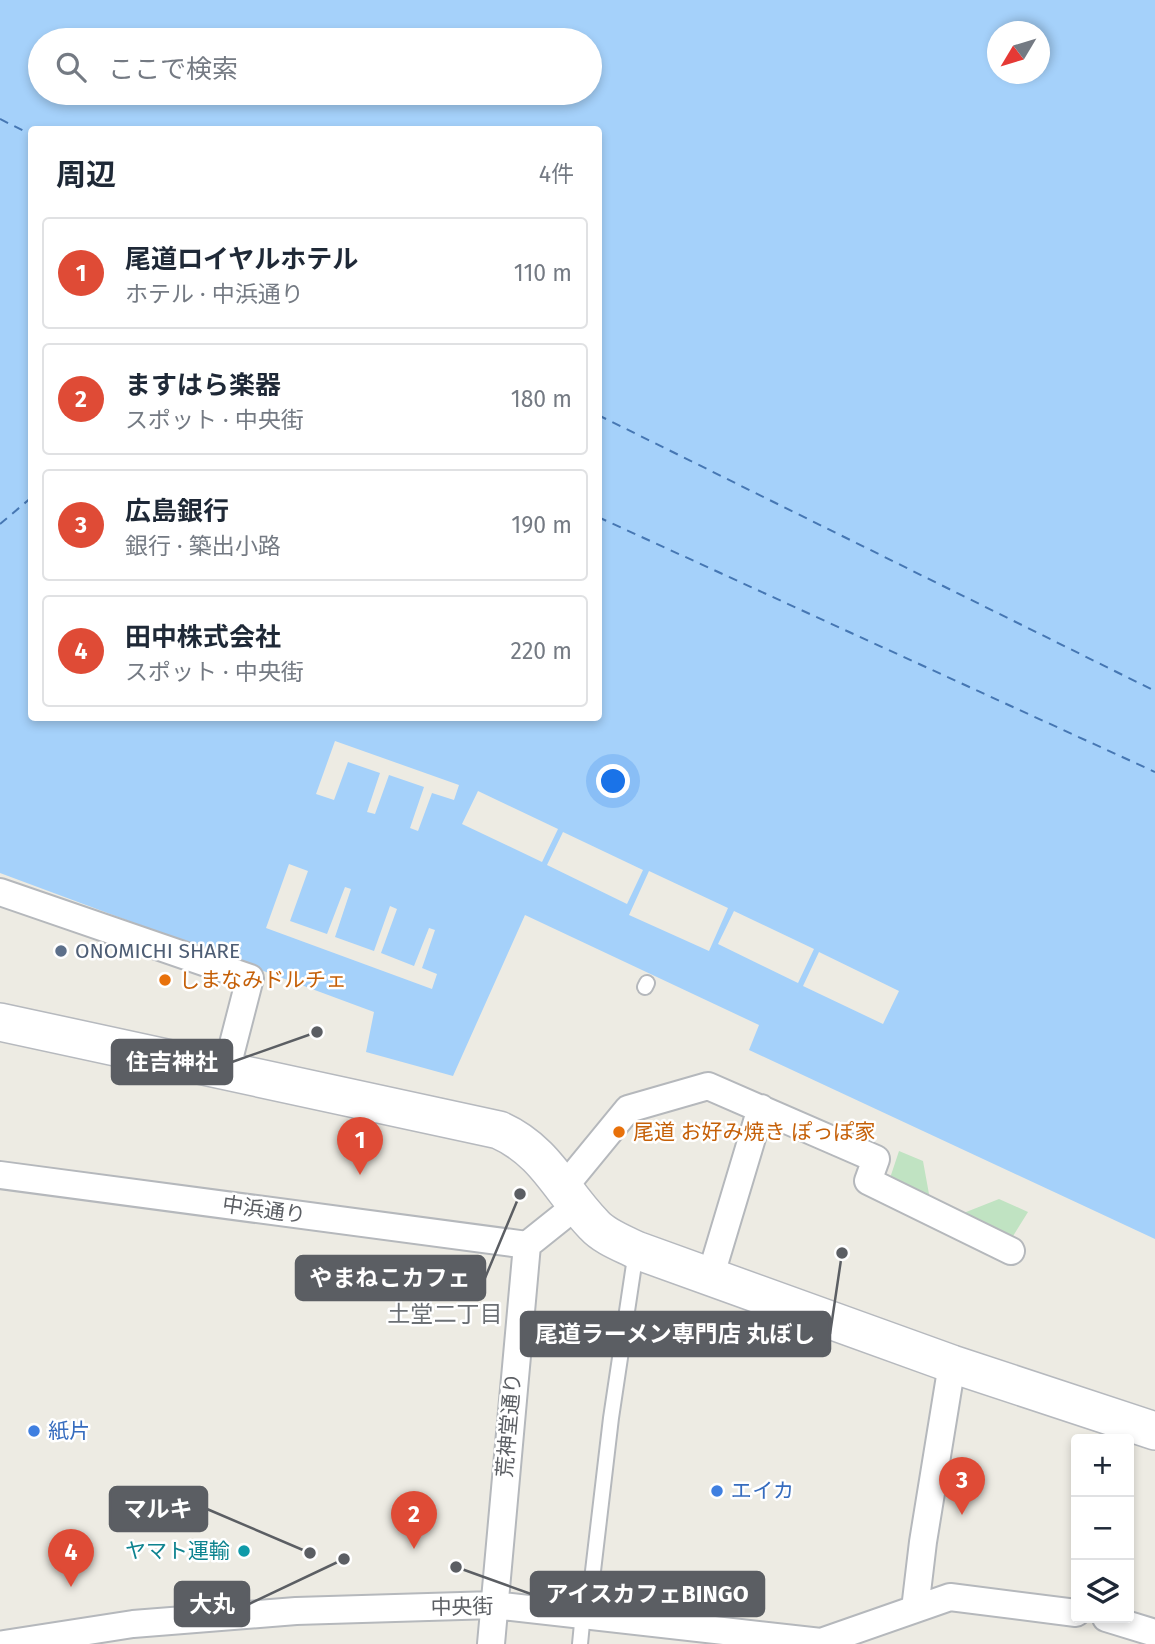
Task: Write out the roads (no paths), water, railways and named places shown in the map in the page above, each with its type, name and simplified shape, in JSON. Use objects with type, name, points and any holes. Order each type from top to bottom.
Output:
[{"type":"street","points":[[0,892],[250,978],[226,1071]]},
{"type":"street","points":[[0,1022],[499,1130],[521,1140],[537,1153],[603,1234],[636,1250],[952,1364],[1155,1431]]},
{"type":"street","points":[[527,1245],[570,1196],[628,1109],[708,1086],[876,1159],[869,1181],[1012,1251]]},
{"type":"street","points":[[710,1278],[761,1108]]},
{"type":"street","name":"中浜通り","points":[[0,1175],[527,1245]]},
{"type":"street","name":"荒神堂通り","points":[[491,1644],[527,1245]]},
{"type":"street","points":[[915,1609],[952,1364]]},
{"type":"street","name":"中央街","points":[[4,1644],[133,1624],[268,1613],[494,1605],[821,1643],[950,1597],[1071,1612]]},
{"type":"street","points":[[1122,1623],[1155,1633]]},
{"type":"lane","points":[[580,1644],[583,1614],[592,1588],[611,1418],[636,1250]]},
{"type":"water","points":[[0,0],[1155,0],[1155,1239],[749,1050],[759,1025],[525,915],[453,1076],[366,1052],[374,1012],[0,873]]},
{"type":"place","name":"ONOMICHI SHARE","points":[[61,951]]},
{"type":"place","name":"しまなみドルチェ","points":[[165,980]]},
{"type":"place","name":"住吉神社","points":[[317,1032]]},
{"type":"place","name":"尾道 お好み焼き ぽっぽ家","points":[[619,1132]]},
{"type":"place","name":"尾道ロイヤルホテル","points":[[360,1175]]},
{"type":"place","name":"やまねこカフェ","points":[[520,1194]]},
{"type":"place","name":"尾道ラーメン専門店 丸ぼし","points":[[842,1253]]},
{"type":"place","name":"紙片","points":[[34,1431]]},
{"type":"place","name":"エイカ","points":[[717,1491]]},
{"type":"place","name":"広島銀行","points":[[962,1515]]},
{"type":"place","name":"ますはら楽器","points":[[414,1549]]},
{"type":"place","name":"ヤマト運輸","points":[[244,1551]]},
{"type":"place","name":"マルキ","points":[[310,1553]]},
{"type":"place","name":"大丸","points":[[344,1559]]},
{"type":"place","name":"アイスカフェBINGO","points":[[456,1567]]},
{"type":"place","name":"田中株式会社","points":[[71,1587]]},
{"type":"district","name":"土堂二丁目","points":[[445,1314]]}]
